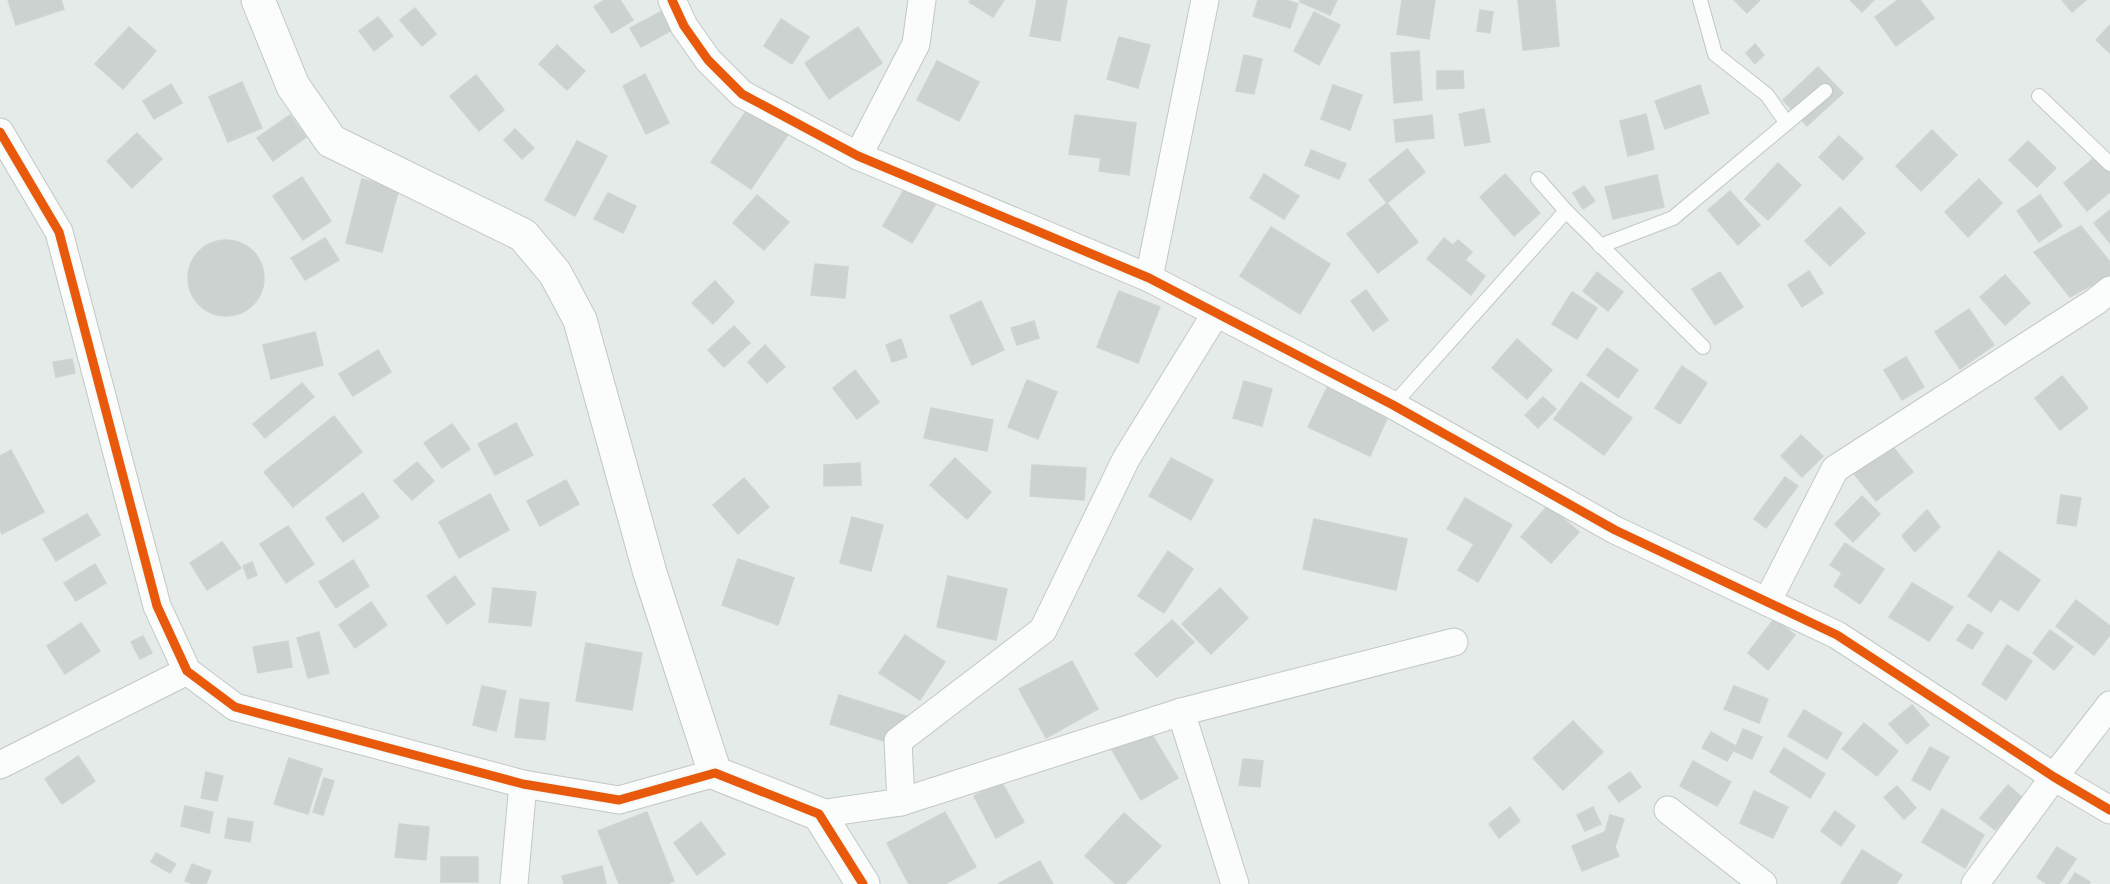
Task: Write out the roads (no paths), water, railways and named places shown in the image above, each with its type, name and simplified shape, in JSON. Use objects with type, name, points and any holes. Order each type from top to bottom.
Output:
[{"type":"street","points":[[258,0],[293,87],[331,141],[523,235],[555,273],[580,320],[650,573],[715,772]]},
{"type":"street","points":[[672,0],[684,26],[708,60],[742,94],[858,156],[1149,278],[1393,405],[1615,530],[1837,635],[2054,777],[2110,810]]},
{"type":"street","points":[[858,156],[916,44],[922,0]]},
{"type":"street","points":[[1149,278],[1205,0]]},
{"type":"street","points":[[0,132],[59,232],[157,606],[187,671],[235,707],[523,784],[619,800],[715,772],[819,814],[901,802],[1181,712],[1454,642]]},
{"type":"street","points":[[1767,602],[1834,470],[2095,302],[2110,290]]},
{"type":"street","points":[[901,802],[898,741],[1043,630],[1126,459],[1216,313]]},
{"type":"street","points":[[0,765],[187,671]]},
{"type":"street","points":[[1975,884],[2110,705]]},
{"type":"street","points":[[1181,712],[1235,884]]},
{"type":"street","points":[[514,884],[523,784]]},
{"type":"street","points":[[1668,810],[1763,884]]},
{"type":"street","points":[[819,814],[863,884]]},
{"type":"lane","points":[[1700,0],[1715,54],[1767,95],[1786,123]]},
{"type":"lane","points":[[1600,246],[1673,218],[1825,91]]},
{"type":"lane","points":[[2039,96],[2110,164]]},
{"type":"lane","points":[[1538,179],[1600,246],[1703,347]]},
{"type":"lane","points":[[1393,405],[1566,211]]}]
